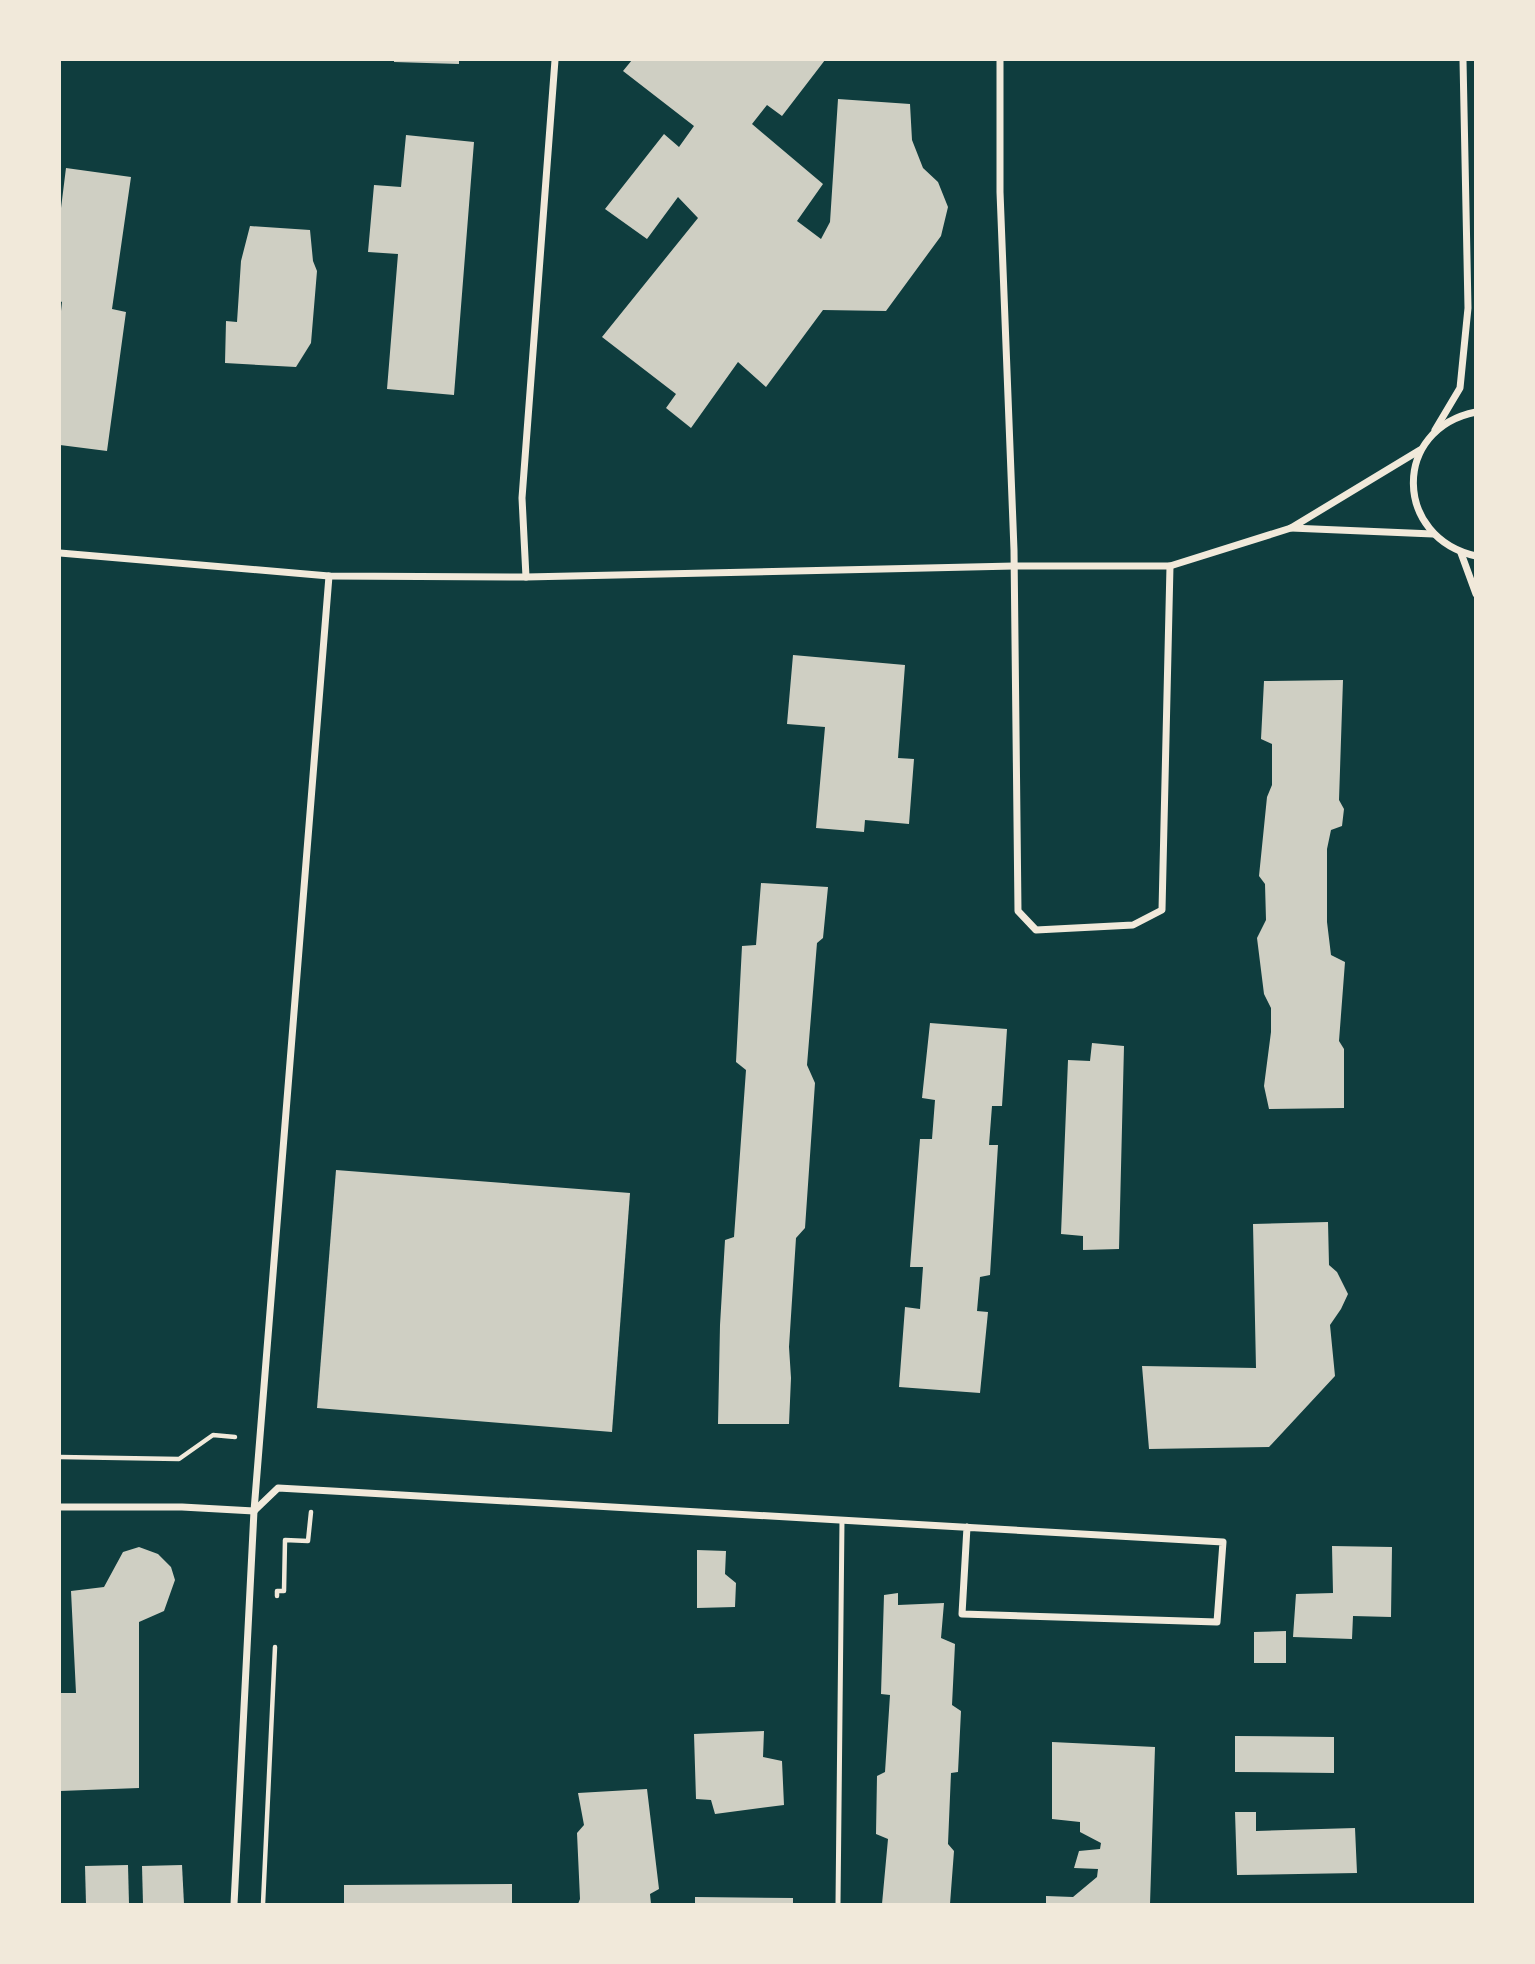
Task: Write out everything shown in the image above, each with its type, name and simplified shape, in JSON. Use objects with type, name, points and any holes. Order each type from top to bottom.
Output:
[{"type":"street","points":[[526,577],[522,498],[555,60]]},
{"type":"street","points":[[1000,60],[1000,192],[1014,566],[1018,911],[1036,930],[1133,925],[1163,910],[1170,566]]},
{"type":"street","points":[[1463,60],[1468,308],[1460,388],[1420,450],[1413,475],[1414,496],[1422,519],[1433,534],[1461,553],[1475,556]]},
{"type":"street","points":[[1435,430],[1458,416],[1475,412]]},
{"type":"street","points":[[60,553],[329,576],[526,577],[1014,566],[1170,566],[1291,528],[1420,450]]},
{"type":"street","points":[[1291,528],[1433,534]]},
{"type":"street","points":[[1461,553],[1475,594]]},
{"type":"street","points":[[234,1905],[254,1511],[329,576]]},
{"type":"street","points":[[60,1507],[254,1511],[278,1488],[967,1527],[1223,1542],[1217,1622],[962,1614],[967,1527]]},
{"type":"lane","points":[[838,1905],[842,1520]]},
{"type":"path","points":[[276,1605],[277,1591]]},
{"type":"path","points":[[263,1905],[275,1646]]},
{"type":"building","points":[[459,60],[459,64],[394,62]]},
{"type":"building","points":[[632,60],[825,60],[782,116],[767,105],[752,124],[823,184],[797,221],[821,239],[830,222],[838,99],[910,104],[912,140],[923,168],[938,182],[948,207],[941,236],[886,311],[823,310],[766,387],[738,362],[691,428],[666,408],[676,394],[602,337],[698,218],[678,197],[647,239],[605,209],[664,134],[679,147],[694,126],[623,71]]},
{"type":"building","points":[[406,135],[474,142],[454,395],[387,389],[398,254],[368,252],[374,185],[401,187]]},
{"type":"building","points":[[66,168],[131,177],[112,309],[126,312],[107,451],[60,445],[60,216]]},
{"type":"building","points":[[250,226],[310,230],[313,261],[317,271],[311,343],[296,367],[225,363],[226,321],[237,322],[241,261]]},
{"type":"building","points":[[793,655],[905,665],[898,758],[914,759],[909,824],[865,820],[864,832],[816,828],[825,727],[787,724]]},
{"type":"building","points":[[1343,680],[1339,800],[1344,809],[1342,826],[1331,830],[1327,849],[1327,922],[1331,955],[1345,962],[1339,1041],[1344,1049],[1344,1108],[1269,1109],[1264,1086],[1271,1032],[1271,1008],[1264,994],[1257,938],[1266,920],[1265,884],[1259,876],[1267,797],[1272,785],[1272,744],[1261,739],[1264,681]]},
{"type":"building","points":[[761,883],[828,887],[823,938],[817,943],[807,1065],[815,1083],[805,1228],[796,1238],[789,1347],[789,1424],[718,1424],[725,1240],[734,1237],[746,1070],[736,1062],[742,946],[756,945]]},
{"type":"building","points":[[930,1023],[1007,1029],[1002,1106],[992,1106],[989,1145],[998,1145],[990,1275],[980,1277],[977,1311],[988,1312],[980,1393],[899,1387],[905,1307],[920,1309],[923,1267],[910,1267],[920,1139],[932,1139],[935,1100],[922,1098]]},
{"type":"building","points":[[1092,1043],[1124,1046],[1119,1249],[1083,1250],[1083,1236],[1061,1234],[1068,1060],[1090,1061]]},
{"type":"building","points":[[336,1170],[630,1193],[612,1432],[317,1408]]},
{"type":"building","points":[[1328,1222],[1329,1265],[1337,1272],[1348,1294],[1330,1325],[1335,1376],[1269,1447],[1149,1449],[1142,1366],[1256,1368],[1253,1224]]},
{"type":"building","points":[[1332,1546],[1392,1547],[1391,1617],[1353,1616],[1352,1639],[1293,1637],[1296,1594],[1333,1593]]},
{"type":"building","points":[[139,1547],[158,1554],[171,1567],[175,1580],[164,1611],[139,1622],[139,1788],[60,1791],[60,1693],[76,1693],[71,1591],[104,1587],[123,1552]]},
{"type":"building","points":[[697,1550],[726,1551],[725,1574],[736,1583],[735,1607],[697,1608]]},
{"type":"building","points":[[898,1593],[898,1605],[944,1603],[941,1638],[955,1644],[952,1705],[961,1711],[958,1772],[951,1773],[948,1844],[954,1851],[950,1904],[882,1904],[888,1839],[876,1834],[877,1776],[885,1772],[890,1695],[881,1694],[884,1595]]},
{"type":"building","points":[[1286,1631],[1286,1663],[1254,1663],[1254,1632]]},
{"type":"building","points":[[764,1731],[763,1757],[782,1761],[784,1805],[715,1814],[711,1800],[696,1799],[694,1734]]},
{"type":"building","points":[[1235,1736],[1334,1737],[1334,1773],[1235,1772]]},
{"type":"building","points":[[1052,1742],[1155,1747],[1150,1904],[1046,1904],[1046,1896],[1073,1897],[1097,1877],[1098,1869],[1074,1868],[1079,1851],[1100,1849],[1101,1843],[1080,1832],[1080,1822],[1052,1819]]},
{"type":"building","points":[[647,1789],[659,1889],[650,1894],[651,1904],[578,1904],[577,1833],[584,1825],[578,1793]]},
{"type":"building","points":[[1235,1812],[1256,1812],[1256,1831],[1355,1828],[1357,1873],[1237,1875]]},
{"type":"building","points":[[128,1865],[129,1904],[86,1904],[85,1866]]},
{"type":"building","points":[[182,1865],[184,1904],[143,1904],[142,1866]]},
{"type":"building","points":[[512,1884],[512,1904],[344,1904],[344,1885]]},
{"type":"building","points":[[695,1897],[793,1898],[793,1904],[695,1904]]}]
